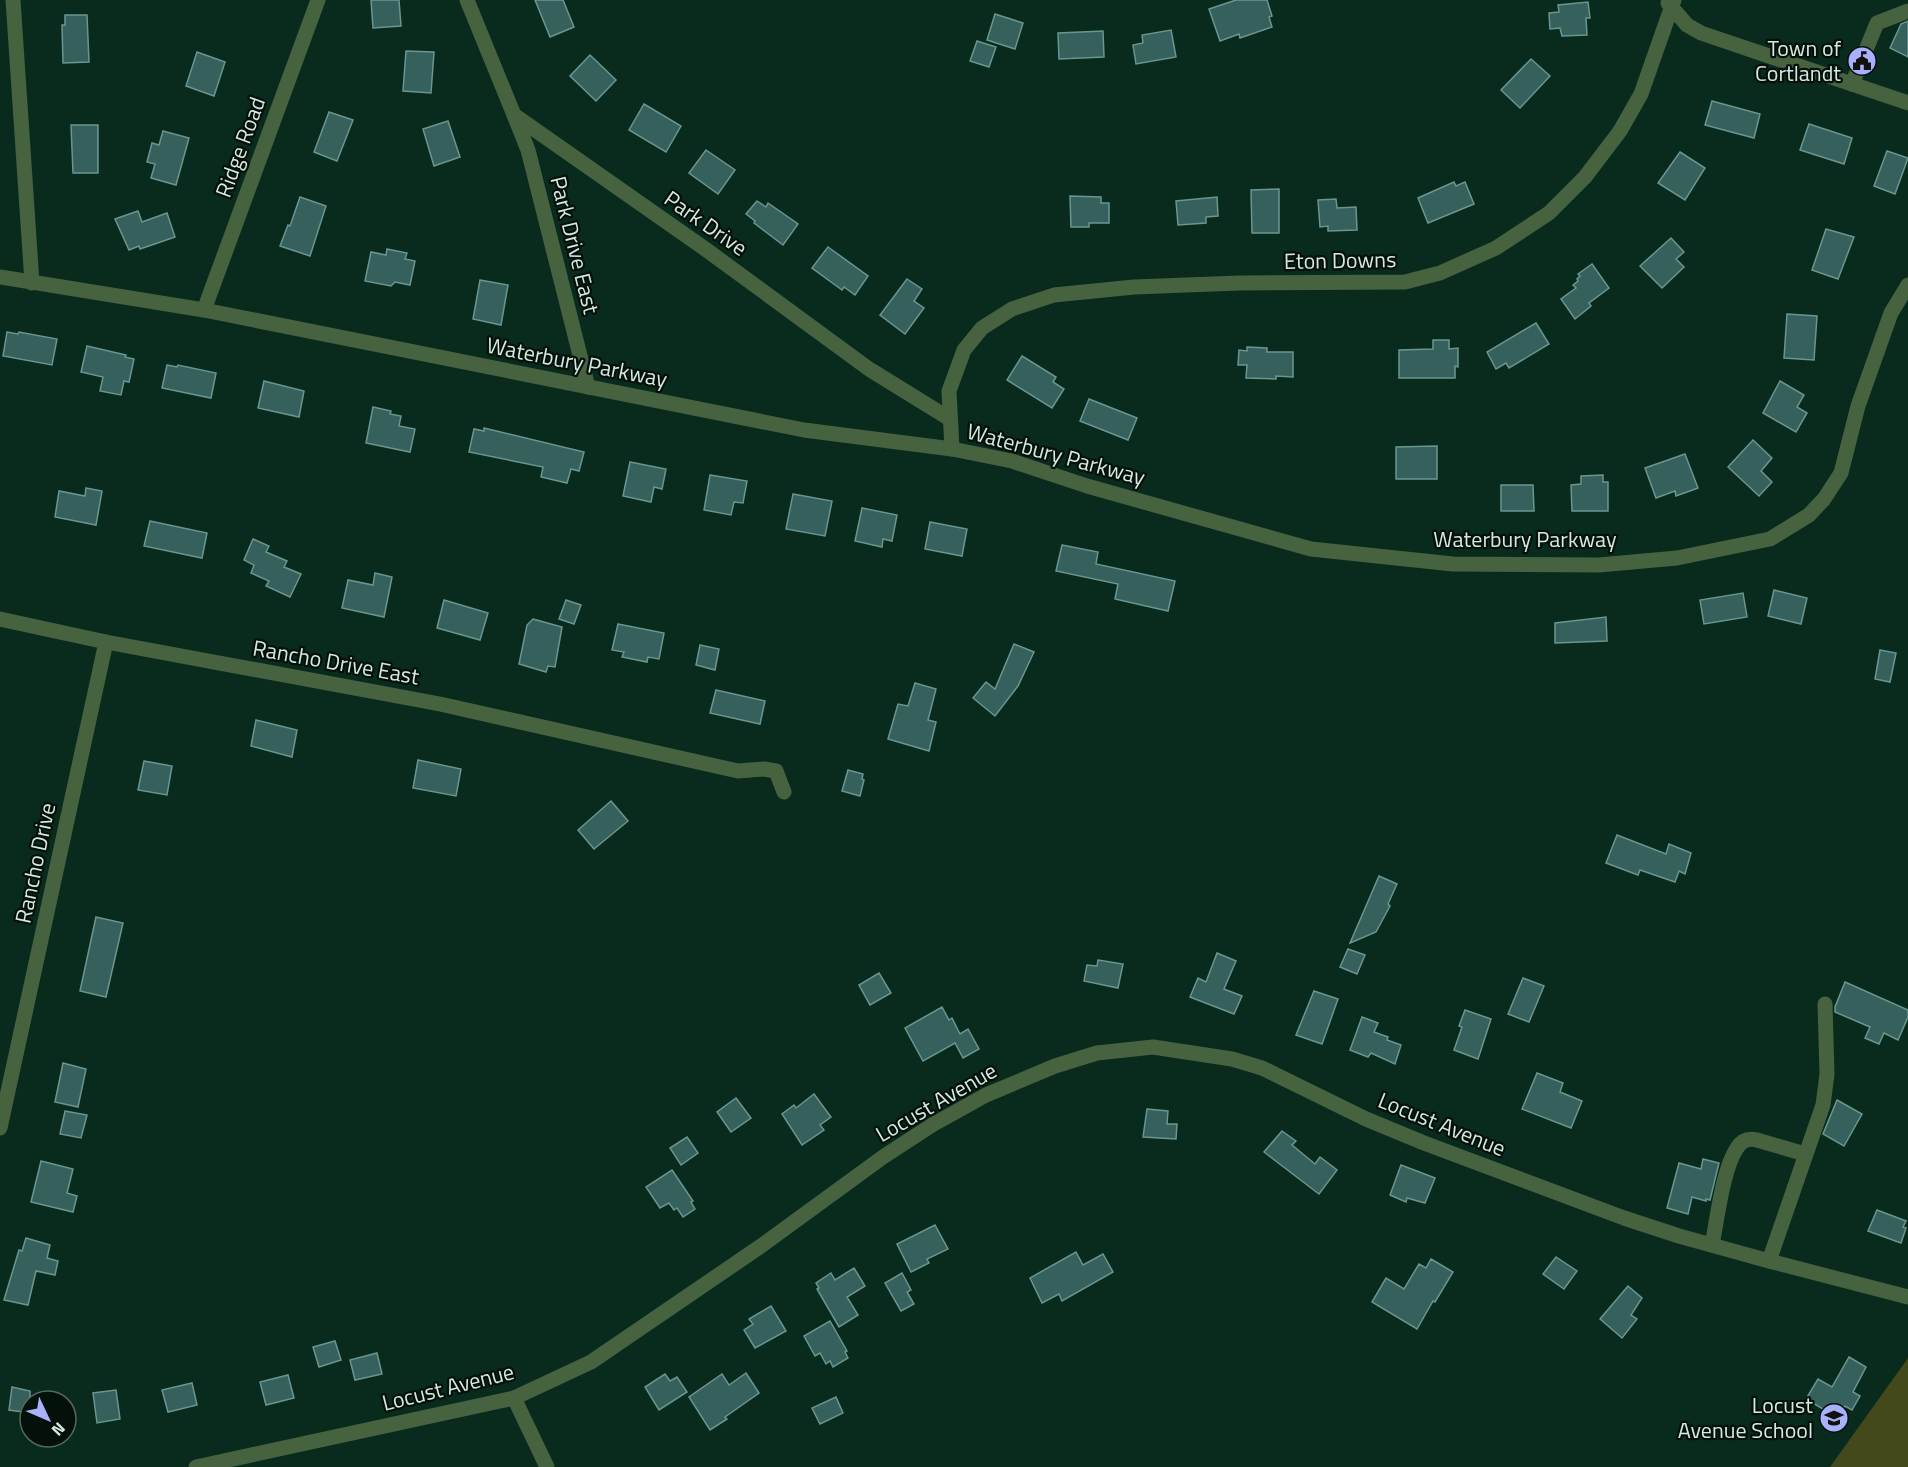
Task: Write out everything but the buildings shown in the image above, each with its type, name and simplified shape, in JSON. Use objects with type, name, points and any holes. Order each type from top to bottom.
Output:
[{"type":"street","points":[[13,0],[32,284]]},
{"type":"street","name":"Ridge Road","points":[[204,310],[318,0]]},
{"type":"street","points":[[467,0],[514,115]]},
{"type":"street","points":[[1671,3],[1687,25],[1701,33],[1908,103]]},
{"type":"street","name":"Eton Downs","points":[[950,419],[949,392],[964,350],[976,335],[982,328],[1012,309],[1054,295],[1134,287],[1239,283],[1406,282],[1440,273],[1496,248],[1549,213],[1585,177],[1620,131],[1641,94],[1671,3]]},
{"type":"street","points":[[1852,84],[1877,23],[1908,11]]},
{"type":"street","name":"Park Drive East","points":[[514,115],[528,150],[588,387]]},
{"type":"street","name":"Park Drive","points":[[514,115],[708,251],[868,369],[950,419]]},
{"type":"street","name":"Waterbury Parkway","points":[[0,277],[32,284],[204,310],[804,430],[952,449],[1012,462],[1087,486],[1311,549],[1453,564],[1599,565],[1677,558],[1770,539],[1809,515],[1841,473],[1858,406],[1891,313],[1908,285]]},
{"type":"street","points":[[950,419],[952,449]]},
{"type":"street","name":"Rancho Drive East","points":[[0,619],[106,642],[440,704],[738,771],[764,769],[776,771],[784,792]]},
{"type":"street","name":"Rancho Drive","points":[[0,1128],[106,642]]},
{"type":"street","points":[[1769,1261],[1823,1105],[1826,1087],[1825,1004]]},
{"type":"street","name":"Locust Avenue","points":[[196,1467],[254,1461],[514,1398],[591,1362],[761,1246],[883,1157],[932,1125],[986,1095],[1055,1066],[1097,1053],[1153,1047],[1232,1059],[1262,1068],[1366,1119],[1624,1218],[1769,1261],[1908,1297]]},
{"type":"street","points":[[1712,1245],[1732,1157],[1742,1143],[1749,1138],[1805,1154]]},
{"type":"street","points":[[514,1398],[547,1467]]},
{"type":"green space","points":[[1908,1358],[1908,1467],[1830,1467]]},
{"type":"place","name":"Town of Cortlandt","points":[[1862,61]]},
{"type":"place","name":"Locust Avenue School","points":[[1834,1418]]}]
